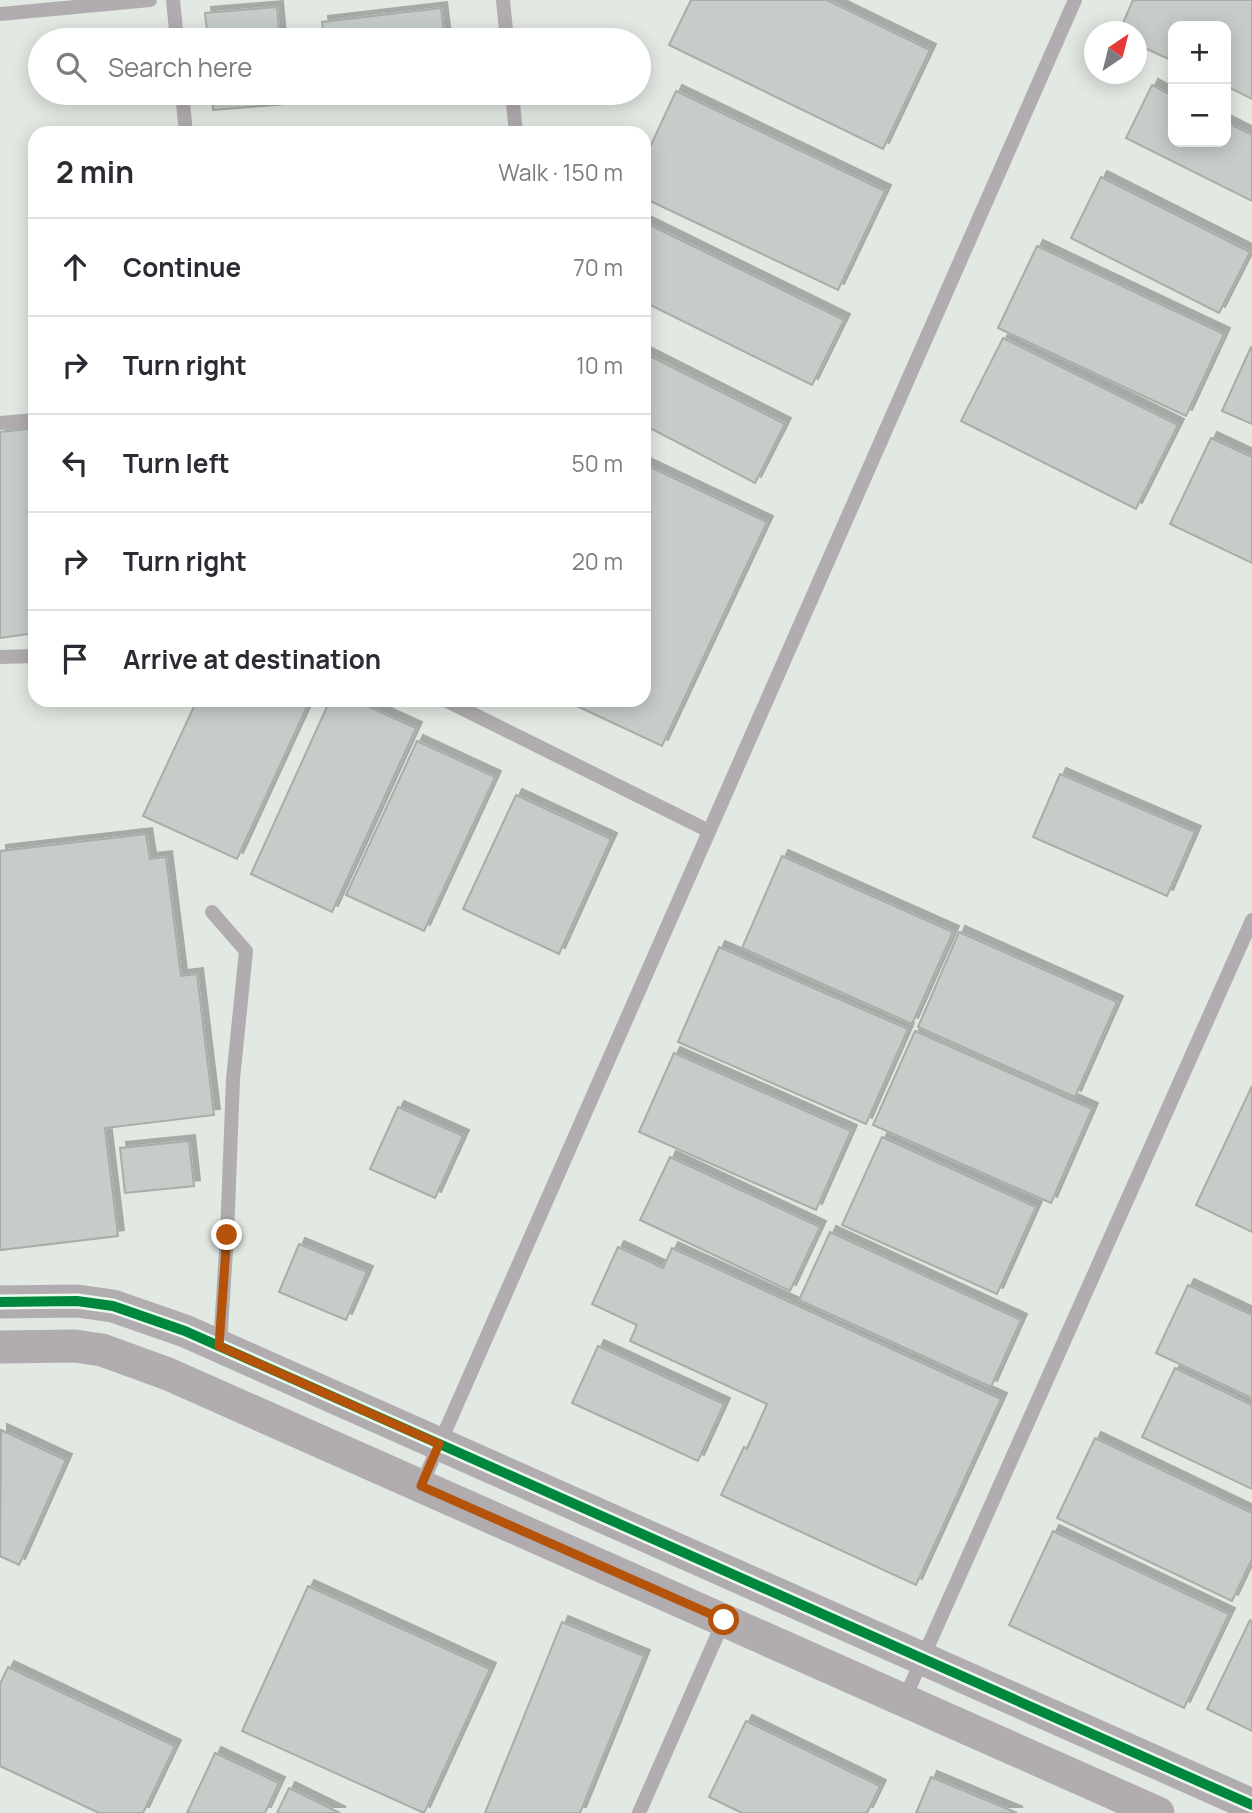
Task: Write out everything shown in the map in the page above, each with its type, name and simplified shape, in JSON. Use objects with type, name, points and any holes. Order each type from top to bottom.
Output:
[{"type":"street","points":[[0,1301],[78,1301],[113,1306],[185,1331],[1252,1805]]},
{"type":"street","points":[[0,1347],[75,1346],[102,1350],[168,1374],[1158,1813]]},
{"type":"lane","points":[[0,14],[150,0]]},
{"type":"lane","points":[[173,0],[176,28]]},
{"type":"lane","points":[[503,0],[506,28]]},
{"type":"lane","points":[[421,1486],[1076,0]]},
{"type":"lane","points":[[183,105],[185,126]]},
{"type":"lane","points":[[513,105],[515,126]]},
{"type":"lane","points":[[0,423],[28,421]]},
{"type":"lane","points":[[0,657],[28,656]]},
{"type":"lane","points":[[459,707],[709,831]]},
{"type":"lane","points":[[212,912],[246,951],[233,1079],[227,1235],[219,1346]]},
{"type":"lane","points":[[904,1700],[1252,920]]},
{"type":"lane","points":[[639,1813],[724,1620]]},
{"type":"building","points":[[691,0],[827,0],[930,50],[883,149],[669,45]]},
{"type":"building","points":[[1133,0],[1252,0],[1252,99],[1231,88],[1231,21],[1168,21],[1168,59],[1147,49],[1147,21],[1124,21]]},
{"type":"building","points":[[277,7],[279,28],[207,28],[205,13]]},
{"type":"building","points":[[441,8],[444,28],[323,28],[322,22]]},
{"type":"building","points":[[1152,85],[1168,93],[1168,147],[1231,147],[1231,124],[1252,135],[1252,201],[1126,138]]},
{"type":"building","points":[[676,91],[885,191],[838,290],[651,201],[651,145]]},
{"type":"building","points":[[213,105],[273,105],[213,110]]},
{"type":"building","points":[[1101,177],[1250,252],[1219,313],[1071,238]]},
{"type":"building","points":[[651,225],[844,320],[812,385],[651,305]]},
{"type":"building","points":[[1037,246],[1224,334],[1186,416],[998,328]]},
{"type":"building","points":[[1003,338],[1178,425],[1136,509],[961,421]]},
{"type":"building","points":[[1252,347],[1252,424],[1222,411]]},
{"type":"building","points":[[651,357],[785,424],[755,483],[651,429]]},
{"type":"building","points":[[28,429],[28,634],[0,638],[0,432]]},
{"type":"building","points":[[1211,438],[1252,457],[1252,563],[1170,524]]},
{"type":"building","points":[[651,467],[767,522],[662,746],[579,707],[651,707]]},
{"type":"building","points":[[194,707],[307,707],[237,859],[143,816]]},
{"type":"building","points":[[327,707],[370,707],[416,728],[332,912],[251,874]]},
{"type":"building","points":[[417,741],[495,777],[424,931],[346,895]]},
{"type":"building","points":[[1060,774],[1195,832],[1167,896],[1033,837]]},
{"type":"building","points":[[516,795],[611,839],[559,954],[463,909]]},
{"type":"building","points":[[146,834],[150,859],[166,857],[181,976],[197,974],[214,1115],[105,1128],[118,1236],[0,1250],[0,851]]},
{"type":"building","points":[[782,856],[953,932],[912,1024],[742,948]]},
{"type":"building","points":[[959,932],[1117,1002],[1075,1097],[918,1027]]},
{"type":"building","points":[[719,947],[908,1029],[866,1124],[678,1042]]},
{"type":"building","points":[[915,1031],[1092,1109],[1051,1203],[873,1125]]},
{"type":"building","points":[[674,1053],[851,1131],[816,1210],[639,1132]]},
{"type":"building","points":[[1252,1086],[1252,1232],[1196,1205]]},
{"type":"building","points":[[398,1107],[463,1136],[435,1198],[370,1169]]},
{"type":"building","points":[[882,1137],[1036,1207],[997,1294],[842,1225]]},
{"type":"building","points":[[189,1141],[194,1186],[125,1193],[120,1148]]},
{"type":"building","points":[[670,1157],[820,1227],[790,1291],[640,1220]]},
{"type":"building","points":[[830,1232],[1021,1320],[991,1387],[799,1300]]},
{"type":"building","points":[[299,1244],[367,1272],[346,1320],[279,1292]]},
{"type":"building","points":[[618,1247],[663,1268],[672,1248],[1001,1399],[916,1585],[721,1495],[744,1447],[747,1449],[767,1404],[630,1341],[637,1325],[592,1304]]},
{"type":"building","points":[[1188,1285],[1252,1315],[1252,1398],[1156,1353]]},
{"type":"building","points":[[598,1346],[724,1404],[698,1461],[572,1403]]},
{"type":"building","points":[[1175,1368],[1252,1405],[1252,1489],[1142,1437]]},
{"type":"building","points":[[1,1430],[66,1460],[19,1565],[0,1556]]},
{"type":"building","points":[[1095,1438],[1252,1513],[1252,1559],[1232,1601],[1057,1518]]},
{"type":"building","points":[[1053,1531],[1229,1614],[1184,1708],[1009,1625]]},
{"type":"building","points":[[308,1586],[490,1669],[424,1813],[242,1731]]},
{"type":"building","points":[[1250,1620],[1252,1621],[1252,1731],[1207,1709]]},
{"type":"building","points":[[562,1622],[644,1656],[580,1813],[485,1813]]},
{"type":"building","points":[[8,1667],[175,1746],[143,1813],[99,1813],[0,1766],[0,1684]]},
{"type":"building","points":[[746,1721],[880,1786],[867,1813],[742,1813],[709,1797]]},
{"type":"building","points":[[215,1753],[279,1783],[265,1813],[187,1813]]},
{"type":"building","points":[[931,1777],[1017,1813],[916,1813]]},
{"type":"building","points":[[289,1788],[340,1813],[277,1813]]},
{"type":"cycle path","points":[[0,1302],[77,1301],[113,1306],[185,1331],[1252,1805]]},
{"type":"route","points":[[227,1235],[219,1346],[439,1444],[421,1486],[724,1620]]}]
